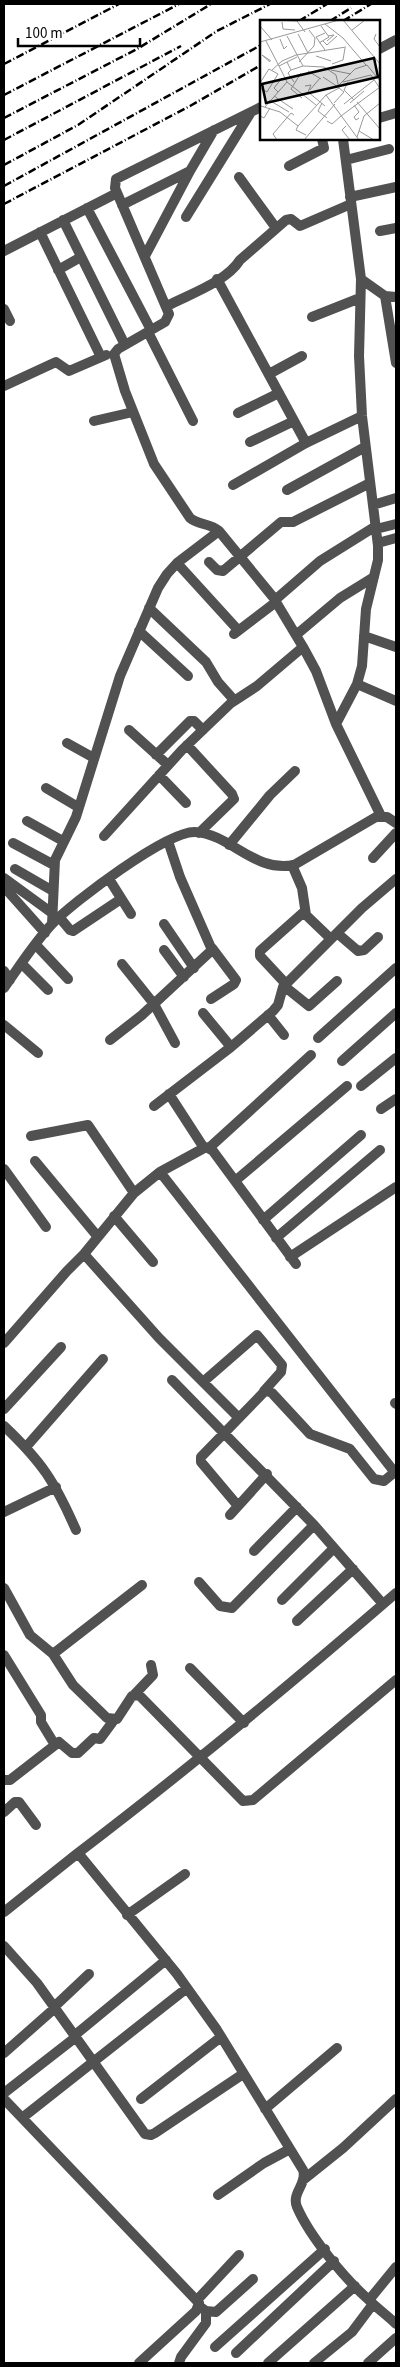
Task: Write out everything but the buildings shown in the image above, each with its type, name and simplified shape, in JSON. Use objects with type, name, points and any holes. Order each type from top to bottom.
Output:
[{"type":"street","points":[[380,48],[396,40]]},
{"type":"street","points":[[4,386],[56,362],[68,371],[115,351],[168,319],[167,306],[114,183],[119,176],[260,107]]},
{"type":"street","points":[[186,218],[251,112]]},
{"type":"street","points":[[380,118],[396,112]]},
{"type":"street","points":[[145,256],[190,170],[214,130]]},
{"type":"street","points":[[288,166],[324,148],[322,140]]},
{"type":"street","points":[[336,724],[356,684],[362,666],[366,609],[378,560],[378,543],[362,416],[359,356],[361,279],[343,140]]},
{"type":"street","points":[[346,160],[389,149]]},
{"type":"street","points":[[122,205],[190,170]]},
{"type":"street","points":[[239,177],[276,228]]},
{"type":"street","points":[[167,306],[235,267],[240,260],[288,219],[300,226],[351,200],[396,187]]},
{"type":"street","points":[[4,250],[117,193]]},
{"type":"street","points":[[87,208],[150,331],[193,421]]},
{"type":"street","points":[[64,220],[125,345]]},
{"type":"street","points":[[380,231],[396,228]]},
{"type":"street","points":[[40,232],[101,357]]},
{"type":"street","points":[[58,270],[82,257]]},
{"type":"street","points":[[217,278],[306,443]]},
{"type":"street","points":[[361,279],[385,296],[396,297]]},
{"type":"street","points":[[385,296],[396,363]]},
{"type":"street","points":[[312,317],[360,298]]},
{"type":"street","points":[[4,309],[10,321]]},
{"type":"street","points":[[115,351],[133,412],[154,464],[190,518],[196,522],[210,524],[219,531],[242,556],[275,601],[316,671],[336,724],[381,816],[396,823]]},
{"type":"street","points":[[269,374],[302,356]]},
{"type":"street","points":[[238,413],[279,393]]},
{"type":"street","points":[[94,421],[133,412]]},
{"type":"street","points":[[233,485],[306,443],[362,416]]},
{"type":"street","points":[[250,442],[294,421]]},
{"type":"street","points":[[286,490],[366,447]]},
{"type":"street","points":[[209,562],[220,571],[242,556],[282,522],[293,522],[370,483]]},
{"type":"street","points":[[373,505],[396,498]]},
{"type":"street","points":[[177,563],[236,632],[275,601],[320,561],[376,528],[396,524]]},
{"type":"street","points":[[55,918],[54,864],[78,807],[117,683],[139,630],[158,588],[177,563],[219,531]]},
{"type":"street","points":[[378,543],[396,538]]},
{"type":"street","points":[[296,635],[340,598],[374,577]]},
{"type":"street","points":[[149,608],[206,662],[218,682],[234,700]]},
{"type":"street","points":[[139,630],[188,676]]},
{"type":"street","points":[[364,636],[396,647]]},
{"type":"street","points":[[104,836],[187,745],[234,700],[257,686],[303,647]]},
{"type":"street","points":[[356,684],[396,701]]},
{"type":"street","points":[[156,755],[190,721],[194,721],[203,730]]},
{"type":"street","points":[[130,730],[168,765]]},
{"type":"street","points":[[67,743],[94,758]]},
{"type":"street","points":[[187,745],[232,794],[234,799],[199,833]]},
{"type":"street","points":[[229,845],[270,795],[295,771]]},
{"type":"street","points":[[159,775],[186,803]]},
{"type":"street","points":[[46,788],[78,807]]},
{"type":"street","points":[[6,980],[22,964],[55,918],[129,862],[182,834],[199,833],[212,836],[268,865],[280,868],[292,865],[381,816]]},
{"type":"street","points":[[27,821],[63,841]]},
{"type":"street","points":[[373,858],[396,834]]},
{"type":"street","points":[[168,841],[179,873],[212,948],[236,980],[234,984],[211,999]]},
{"type":"street","points":[[12,844],[54,864]]},
{"type":"street","points":[[292,865],[302,891],[308,918],[358,951],[364,950],[378,937]]},
{"type":"street","points":[[15,869],[53,891]]},
{"type":"street","points":[[4,878],[73,931],[122,899]]},
{"type":"street","points":[[108,879],[131,914]]},
{"type":"street","points":[[154,1106],[268,1016],[278,1005],[280,993],[285,985],[359,911],[396,879]]},
{"type":"street","points":[[4,888],[45,933]]},
{"type":"street","points":[[305,911],[260,951],[260,956],[285,985],[309,1006],[337,981]]},
{"type":"street","points":[[164,924],[194,968]]},
{"type":"street","points":[[36,945],[68,979]]},
{"type":"street","points":[[110,1040],[194,968],[210,953],[212,948]]},
{"type":"street","points":[[164,950],[184,977]]},
{"type":"street","points":[[22,964],[48,990]]},
{"type":"street","points":[[122,964],[154,1004],[175,1043]]},
{"type":"street","points":[[318,1038],[396,968]]},
{"type":"street","points":[[203,1013],[231,1047]]},
{"type":"street","points":[[342,1061],[396,1013]]},
{"type":"street","points":[[268,1016],[284,1035]]},
{"type":"street","points":[[4,1025],[38,1053]]},
{"type":"street","points":[[4,1343],[67,1270],[84,1254],[134,1193],[160,1172],[206,1148],[312,1055]]},
{"type":"street","points":[[361,1086],[396,1058]]},
{"type":"street","points":[[235,1181],[347,1086]]},
{"type":"street","points":[[169,1094],[206,1148],[235,1181],[293,1261],[396,1187]]},
{"type":"street","points":[[381,1109],[396,1099]]},
{"type":"street","points":[[31,1136],[88,1125],[134,1193]]},
{"type":"street","points":[[263,1220],[361,1135]]},
{"type":"street","points":[[276,1238],[380,1150]]},
{"type":"street","points":[[35,1161],[98,1237]]},
{"type":"street","points":[[4,1169],[46,1227]]},
{"type":"street","points":[[160,1172],[396,1472],[384,1481],[374,1479],[350,1449],[312,1436],[272,1393],[264,1391]]},
{"type":"street","points":[[114,1216],[153,1262]]},
{"type":"street","points":[[84,1254],[128,1306],[239,1418]]},
{"type":"street","points":[[203,1382],[257,1335],[282,1365],[281,1372],[225,1433],[202,1454],[200,1459],[238,1506]]},
{"type":"street","points":[[4,1409],[61,1347]]},
{"type":"street","points":[[26,1447],[103,1359]]},
{"type":"street","points":[[172,1380],[267,1474],[384,1604]]},
{"type":"street","points":[[4,1426],[38,1460],[56,1487],[76,1530]]},
{"type":"street","points":[[230,1515],[267,1474]]},
{"type":"street","points":[[4,1512],[56,1487]]},
{"type":"street","points":[[254,1551],[297,1507]]},
{"type":"street","points":[[199,1582],[220,1606],[232,1608],[314,1525]]},
{"type":"street","points":[[282,1600],[334,1548]]},
{"type":"street","points":[[297,1621],[353,1569]]},
{"type":"street","points":[[53,1654],[142,1585]]},
{"type":"street","points":[[4,1588],[27,1631],[53,1654],[73,1685],[107,1718],[114,1720]]},
{"type":"street","points":[[4,1912],[201,1758],[396,1593]]},
{"type":"street","points":[[4,1655],[41,1715],[41,1722],[55,1745]]},
{"type":"street","points":[[4,1780],[10,1780],[60,1742],[72,1753],[78,1753],[94,1738],[100,1739],[153,1674],[151,1665]]},
{"type":"street","points":[[190,1668],[244,1723]]},
{"type":"street","points":[[134,1695],[142,1697],[243,1801],[250,1801],[396,1680]]},
{"type":"street","points":[[4,1812],[15,1802],[19,1802],[36,1824]]},
{"type":"street","points":[[78,1854],[166,1960],[221,2037],[303,2170],[304,2180]]},
{"type":"street","points":[[127,1914],[185,1874]]},
{"type":"street","points":[[4,1946],[76,2036],[142,2131],[148,2135],[155,2133],[243,2074]]},
{"type":"street","points":[[4,2093],[76,2036],[166,1960]]},
{"type":"street","points":[[4,2053],[89,1974]]},
{"type":"street","points":[[22,2118],[187,1988]]},
{"type":"street","points":[[141,2099],[221,2037]]},
{"type":"street","points":[[265,2109],[337,2048]]},
{"type":"street","points":[[4,2099],[201,2306],[216,2312],[253,2279]]},
{"type":"street","points":[[396,2099],[343,2148],[304,2180],[295,2199],[297,2206],[334,2261],[355,2286],[396,2324]]},
{"type":"street","points":[[218,2195],[264,2163],[290,2149]]},
{"type":"street","points":[[215,2347],[325,2249]]},
{"type":"street","points":[[139,2363],[201,2306],[239,2254]]},
{"type":"street","points":[[236,2353],[334,2261]]},
{"type":"street","points":[[314,2363],[352,2332],[396,2267]]},
{"type":"street","points":[[268,2363],[355,2286]]},
{"type":"street","points":[[179,2363],[181,2357],[206,2323],[201,2306]]},
{"type":"street","points":[[368,2363],[396,2338]]},
{"type":"railway","points":[[4,64],[119,4]]},
{"type":"railway","points":[[4,95],[179,4]]},
{"type":"railway","points":[[4,118],[137,49],[211,4]]},
{"type":"railway","points":[[4,165],[78,125],[217,31],[270,4]]},
{"type":"railway","points":[[301,20],[327,4]]},
{"type":"railway","points":[[345,20],[371,4]]},
{"type":"railway","points":[[332,20],[351,8]]},
{"type":"railway","points":[[4,140],[181,46]]},
{"type":"railway","points":[[4,186],[260,46]]},
{"type":"railway","points":[[4,204],[190,106],[260,66]]}]
